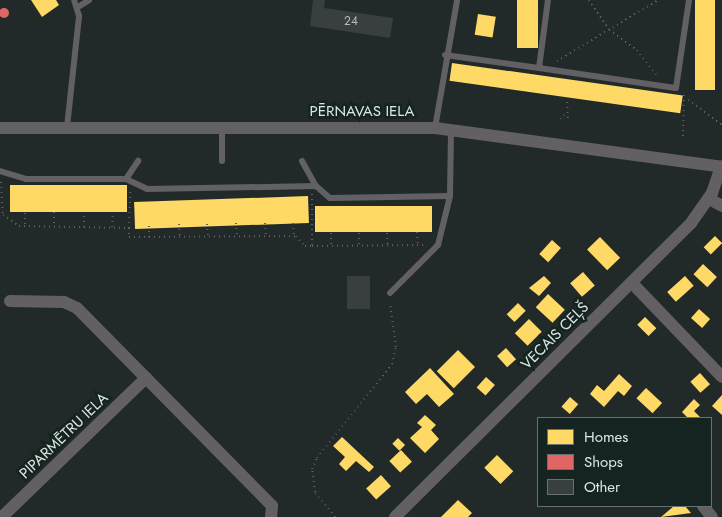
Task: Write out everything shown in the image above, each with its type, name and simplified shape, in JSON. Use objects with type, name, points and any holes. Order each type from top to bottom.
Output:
[{"type":"street","name":"PĒRNAVAS IELA","points":[[0,128],[435,128],[721,167]]},
{"type":"street","name":"VECAIS CEĻŠ","points":[[395,517],[632,283],[709,199],[721,167]]},
{"type":"street","points":[[709,199],[722,206]]},
{"type":"street","points":[[632,283],[722,376]]},
{"type":"street","points":[[10,301],[64,302],[77,308],[272,506],[271,517]]},
{"type":"street","name":"PIPARMĒTRU IELA","points":[[3,516],[146,378]]},
{"type":"street","points":[[704,507],[712,517]]},
{"type":"lane","points":[[67,127],[78,7],[74,0]]},
{"type":"lane","points":[[78,7],[89,0]]},
{"type":"lane","points":[[435,128],[445,55],[458,0]]},
{"type":"lane","points":[[541,69],[548,0]]},
{"type":"lane","points":[[445,55],[676,88],[689,0]]},
{"type":"lane","points":[[222,128],[222,161]]},
{"type":"lane","points":[[390,293],[438,245],[450,196],[451,129]]},
{"type":"lane","points":[[128,180],[138,161]]},
{"type":"lane","points":[[302,161],[314,186],[330,198],[450,196]]},
{"type":"lane","points":[[0,171],[26,179],[128,180],[147,190],[314,186]]},
{"type":"path","points":[[589,0],[609,30],[637,50],[665,86]]},
{"type":"path","points":[[541,69],[658,0]]},
{"type":"path","points":[[676,88],[688,100],[722,124]]},
{"type":"path","points":[[560,120],[564,115],[567,97]]},
{"type":"path","points":[[684,136],[688,100]]},
{"type":"path","points":[[564,115],[568,121]]},
{"type":"path","points":[[0,171],[1,202],[6,220],[25,226],[130,228]]},
{"type":"path","points":[[128,180],[130,237],[294,236],[312,246],[438,245]]},
{"type":"path","points":[[312,246],[314,186]]},
{"type":"path","points":[[54,212],[54,226]]},
{"type":"path","points":[[84,212],[84,227]]},
{"type":"path","points":[[112,212],[112,227]]},
{"type":"path","points":[[25,213],[25,226]]},
{"type":"path","points":[[236,223],[237,236]]},
{"type":"path","points":[[265,223],[266,236]]},
{"type":"path","points":[[293,223],[294,236]]},
{"type":"path","points":[[149,224],[149,237]]},
{"type":"path","points":[[179,224],[180,237]]},
{"type":"path","points":[[207,224],[208,237]]},
{"type":"path","points":[[417,232],[418,245]]},
{"type":"path","points":[[330,233],[331,246]]},
{"type":"path","points":[[359,233],[359,246]]},
{"type":"path","points":[[387,233],[388,246]]},
{"type":"path","points":[[335,517],[315,492],[312,470],[317,458],[392,364],[396,347],[390,293]]},
{"type":"building: Homes","points":[[31,0],[56,0],[59,5],[42,17]]},
{"type":"building: Homes","points":[[517,0],[538,0],[538,48],[517,48]]},
{"type":"building: Homes","points":[[695,0],[715,0],[715,90],[695,90]]},
{"type":"building: Homes","points":[[478,14],[496,17],[492,38],[475,35]]},
{"type":"building: Homes","points":[[452,63],[683,95],[680,113],[449,81]]},
{"type":"building: Homes","points":[[10,185],[127,185],[127,212],[10,212]]},
{"type":"building: Homes","points":[[308,196],[309,223],[135,229],[134,202]]},
{"type":"building: Homes","points":[[315,206],[432,206],[432,232],[315,232]]},
{"type":"building: Homes","points":[[715,236],[722,243],[711,254],[704,247]]},
{"type":"building: Homes","points":[[600,237],[620,258],[607,270],[587,250]]},
{"type":"building: Homes","points":[[552,240],[561,248],[548,262],[539,254]]},
{"type":"building: Homes","points":[[703,264],[717,277],[707,287],[693,274]]},
{"type":"building: Homes","points":[[583,272],[595,286],[582,297],[570,283]]},
{"type":"building: Homes","points":[[544,276],[551,283],[539,296],[529,288]]},
{"type":"building: Homes","points":[[685,276],[694,286],[676,302],[667,292]]},
{"type":"building: Homes","points":[[548,294],[565,310],[553,323],[536,307]]},
{"type":"building: Homes","points":[[518,303],[526,311],[514,322],[507,314]]},
{"type":"building: Homes","points":[[699,309],[710,319],[702,328],[691,318]]},
{"type":"building: Homes","points":[[645,317],[656,328],[649,336],[637,325]]},
{"type":"building: Homes","points":[[529,319],[542,332],[528,346],[515,333]]},
{"type":"building: Homes","points":[[506,348],[516,359],[507,367],[497,356]]},
{"type":"building: Homes","points":[[458,350],[475,367],[454,388],[437,371]]},
{"type":"building: Homes","points":[[430,368],[454,394],[439,407],[427,394],[416,404],[405,392]]},
{"type":"building: Homes","points":[[700,373],[710,384],[700,393],[690,382]]},
{"type":"building: Homes","points":[[619,374],[632,386],[624,396],[618,391],[604,407],[590,394],[597,385],[604,391]]},
{"type":"building: Homes","points":[[486,377],[495,385],[486,395],[477,387]]},
{"type":"building: Homes","points":[[646,388],[662,403],[653,413],[636,398]]},
{"type":"building: Homes","points":[[722,395],[722,415],[712,406]]},
{"type":"building: Homes","points":[[570,397],[578,404],[570,414],[561,407]]},
{"type":"building: Homes","points":[[694,399],[700,405],[694,411],[700,417],[687,417],[682,412]]},
{"type":"building: Homes","points":[[425,415],[436,425],[431,430],[439,439],[425,453],[410,438],[422,427],[417,423]]},
{"type":"building: Homes","points":[[342,437],[374,467],[369,472],[356,461],[346,471],[339,464],[345,457],[333,446]]},
{"type":"building: Homes","points":[[398,438],[405,445],[399,451],[392,444]]},
{"type":"building: Homes","points":[[401,450],[412,462],[400,473],[389,461]]},
{"type":"building: Homes","points":[[497,455],[513,471],[501,484],[484,468]]},
{"type":"building: Homes","points":[[381,475],[391,486],[376,500],[366,488]]},
{"type":"building: Homes","points":[[458,500],[472,513],[468,517],[441,517]]},
{"type":"building: Homes","points":[[673,507],[686,507],[691,513],[661,517]]},
{"type":"building: Shops","points":[[2,8],[6,8],[9,13],[8,17],[2,18],[-1,15],[-1,11]]},
{"type":"building: Other","points":[[313,0],[325,0],[324,8],[393,18],[390,38],[310,26]]},
{"type":"building: Other","points":[[347,276],[370,276],[370,309],[347,309]]}]
